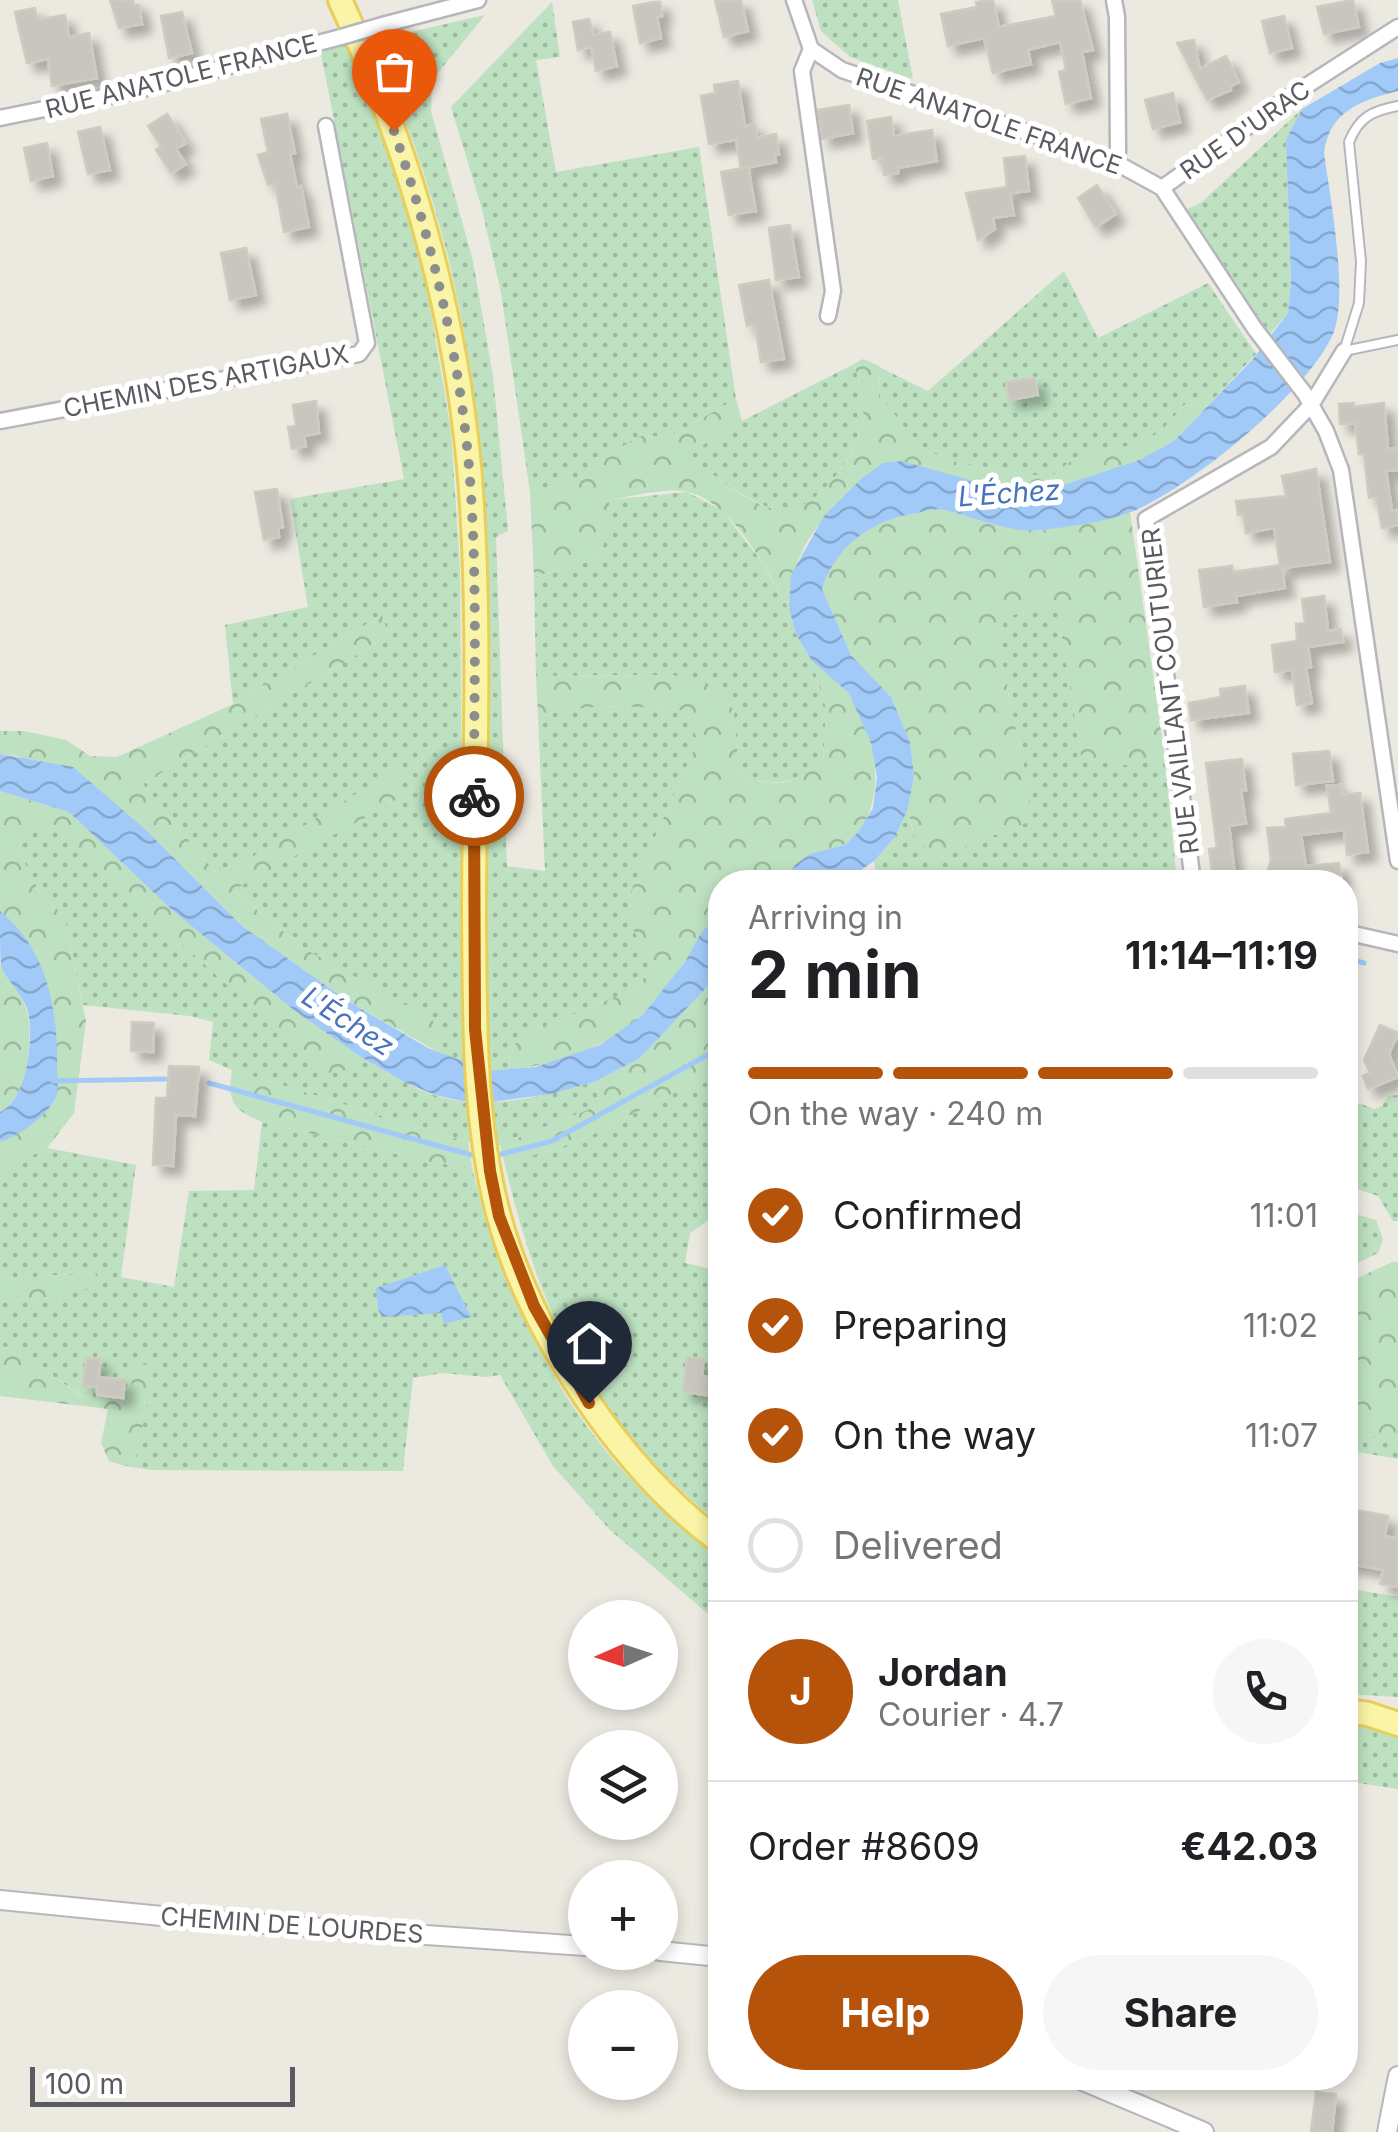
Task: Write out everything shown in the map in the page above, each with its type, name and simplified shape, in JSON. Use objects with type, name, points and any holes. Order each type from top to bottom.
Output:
[{"type":"main road","points":[[340,0],[384,102],[430,242],[454,362],[468,465],[474,572],[475,1029],[481,1113],[499,1216],[543,1324],[589,1403],[641,1470],[708,1531]]},
{"type":"main road","points":[[1358,1713],[1398,1710]]},
{"type":"main road","points":[[1358,1713],[1398,1724]]},
{"type":"street","name":"RUE ANATOLE FRANCE","points":[[0,118],[134,91],[478,0]]},
{"type":"street","points":[[794,0],[810,49],[802,72],[833,290],[828,316]]},
{"type":"street","points":[[1113,161],[1118,152],[1118,17],[1114,0]]},
{"type":"street","name":"RUE D'URAC","points":[[1398,26],[1286,99],[1162,188],[1255,329],[1308,400],[1326,430],[1341,470],[1398,861]]},
{"type":"street","name":"RUE ANATOLE FRANCE","points":[[810,49],[842,70],[1113,161],[1162,188]]},
{"type":"street","name":"CHEMIN DES ARTIGAUX","points":[[0,421],[359,354],[367,343],[326,126]]},
{"type":"street","points":[[1308,400],[1344,351]]},
{"type":"street","name":"RUE VAILLANT COUTURIER","points":[[1191,870],[1146,518],[1271,447],[1308,400]]},
{"type":"street","points":[[1379,737],[1398,734]]},
{"type":"street","points":[[1358,935],[1398,944]]},
{"type":"street","name":"CHEMIN DE LOURDES","points":[[0,1900],[192,1919],[568,1945]]},
{"type":"street","points":[[678,1953],[708,1956]]},
{"type":"street","points":[[1387,2132],[1398,2076]]},
{"type":"street","points":[[1104,2090],[1204,2132]]},
{"type":"lane","points":[[1398,106],[1373,110],[1356,126],[1349,142],[1361,260],[1359,304],[1344,351],[1398,340]]},
{"type":"green space","points":[[812,0],[898,0],[913,79],[850,57],[821,31]]},
{"type":"green space","points":[[552,2],[560,57],[536,60],[556,172],[699,147],[736,399],[669,437],[638,436],[577,479],[530,492],[501,292],[481,206],[451,107]]},
{"type":"green space","points":[[485,15],[432,80],[431,111],[473,261],[493,376],[508,531],[496,537],[507,866],[545,871],[538,717],[593,707],[686,711],[698,741],[629,895],[634,931],[655,966],[634,989],[539,1029],[510,1047],[509,1071],[489,1071],[484,613],[473,389],[458,299],[428,186],[372,41]]},
{"type":"green space","points":[[347,42],[376,113],[421,254],[451,431],[460,569],[464,1062],[438,1052],[431,1019],[303,948],[232,889],[392,803],[398,770],[239,865],[214,871],[143,784],[388,636],[382,615],[233,704],[225,625],[308,607],[290,499],[404,479],[320,48]]},
{"type":"green space","points":[[1302,109],[1286,141],[1291,281],[1288,313],[1269,335],[1186,210],[1202,202]]},
{"type":"green space","points":[[1064,271],[1098,338],[1208,283],[1256,354],[1210,403],[1189,400],[1163,429],[1141,445],[1094,450],[1075,458],[1053,475],[1029,475],[952,461],[921,448],[880,396],[879,367],[928,391]]},
{"type":"green space","points":[[863,359],[879,366],[880,396],[921,448],[952,461],[1029,475],[1053,475],[1075,458],[1094,450],[1141,445],[1163,429],[1189,400],[1210,403],[1174,441],[1139,460],[1060,486],[998,488],[902,462],[840,505],[810,537],[793,580],[789,609],[748,540],[720,510],[688,492],[609,500],[609,531],[598,558],[534,577],[530,492],[577,479],[638,436],[669,437],[736,399],[742,421],[687,455],[739,493],[773,509],[787,510],[816,496],[841,469],[858,439],[863,409],[854,364]]},
{"type":"green space","points":[[854,364],[863,409],[858,439],[829,484],[802,506],[787,510],[761,504],[686,455],[742,421]]},
{"type":"green space","points":[[687,492],[722,510],[759,558],[789,609],[796,634],[812,661],[826,708],[823,764],[792,780],[774,783],[740,775],[733,709],[673,675],[536,676],[534,577],[598,558],[609,531],[608,500]]},
{"type":"green space","points":[[940,508],[1037,531],[1130,512],[1165,759],[1118,766],[1081,756],[1058,612],[1042,606],[1004,618],[1000,654],[1030,794],[1029,822],[935,858],[914,836],[908,809],[914,775],[910,742],[891,697],[851,655],[822,589],[830,569],[853,540],[884,522]]},
{"type":"green space","points":[[1042,606],[1058,611],[1081,756],[1118,766],[1165,759],[1176,870],[875,870],[874,861],[895,837],[908,809],[914,836],[1030,794],[1000,654],[1003,618]]},
{"type":"green space","points":[[382,615],[388,636],[143,784],[214,871],[239,865],[397,769],[404,792],[392,803],[233,890],[303,948],[432,1019],[438,1052],[348,1001],[242,926],[148,832],[18,756],[0,754],[0,731],[24,731],[66,740],[90,756],[117,757],[233,704]]},
{"type":"green space","points":[[812,661],[848,692],[867,726],[875,769],[874,790],[870,811],[861,828],[848,842],[808,858],[793,870],[708,870],[708,930],[643,1015],[597,1045],[544,1064],[509,1071],[510,1047],[539,1029],[634,989],[655,966],[634,931],[629,895],[698,741],[686,711],[593,707],[538,717],[536,676],[673,675],[715,686],[733,709],[740,775],[765,782],[792,780],[823,763],[826,708]]},
{"type":"green space","points":[[0,791],[69,812],[172,910],[295,1011],[358,1055],[344,1071],[326,1074],[56,831],[35,827],[20,837],[22,858],[42,897],[64,915],[86,1021],[74,1113],[47,1148],[0,1171],[0,1142],[39,1119],[34,951],[0,911]]},
{"type":"green space","points":[[35,827],[56,830],[326,1073],[344,1071],[358,1055],[424,1091],[473,1102],[535,1097],[594,1082],[600,1105],[500,1145],[468,1142],[209,1060],[213,1022],[83,1005],[64,915],[42,897],[22,858],[20,837]]},
{"type":"green space","points":[[0,964],[22,999],[30,1037],[17,1095],[0,1112]]},
{"type":"green space","points":[[708,986],[708,1075],[580,1141],[537,1154],[506,1169],[500,1145],[600,1105],[594,1082],[640,1058]]},
{"type":"green space","points":[[232,1070],[468,1142],[472,1167],[435,1163],[262,1122],[234,1104],[230,1090]]},
{"type":"green space","points":[[708,1075],[708,1220],[690,1233],[685,1263],[708,1268],[708,1377],[702,1376],[704,1359],[687,1357],[683,1392],[708,1395],[708,1513],[634,1441],[596,1393],[566,1343],[539,1280],[506,1169],[537,1154],[580,1141]]},
{"type":"green space","points":[[1398,1095],[1398,1221],[1393,1221],[1378,1196],[1358,1189],[1358,1106],[1374,1109],[1382,1106],[1388,1096]]},
{"type":"green space","points":[[262,1122],[435,1163],[472,1167],[516,1302],[561,1387],[617,1464],[658,1506],[708,1547],[708,1614],[610,1530],[553,1466],[500,1375],[442,1373],[413,1378],[403,1471],[151,1470],[125,1466],[136,1457],[130,1401],[83,1397],[0,1344],[0,1302],[61,1296],[94,1272],[0,1280],[0,1171],[47,1148],[136,1165],[121,1277],[174,1287],[189,1191],[254,1190]]},
{"type":"green space","points":[[1358,1215],[1376,1220],[1383,1240],[1378,1253],[1358,1263]]},
{"type":"green space","points":[[1398,1262],[1398,1442],[1358,1432],[1358,1278]]},
{"type":"green space","points":[[95,1272],[100,1286],[61,1296],[0,1302],[0,1280]]},
{"type":"green space","points":[[0,1344],[82,1397],[130,1401],[133,1364],[155,1365],[136,1457],[125,1466],[109,1461],[101,1443],[108,1409],[0,1396]]},
{"type":"green space","points":[[1358,1432],[1398,1442],[1398,1459],[1358,1452]]},
{"type":"green space","points":[[1358,1590],[1398,1597],[1398,1697],[1358,1695]]},
{"type":"green space","points":[[1358,1726],[1398,1734],[1398,1789],[1358,1783]]},
{"type":"water","name":"L'Échez","points":[[1398,58],[1398,91],[1360,103],[1340,117],[1324,153],[1339,271],[1333,334],[1320,357],[1273,410],[1184,483],[1121,516],[1029,531],[931,510],[870,529],[836,560],[822,589],[851,655],[891,697],[910,742],[914,775],[908,809],[895,837],[874,861],[861,870],[792,870],[810,854],[845,845],[859,831],[873,808],[877,777],[871,743],[849,693],[812,661],[796,634],[789,609],[791,575],[824,516],[883,463],[902,461],[998,488],[1060,486],[1139,460],[1174,441],[1252,360],[1288,313],[1291,281],[1286,140],[1302,109],[1380,63]]},
{"type":"water","name":"L'Échez","points":[[0,754],[73,767],[148,832],[242,926],[348,1001],[428,1048],[489,1071],[535,1067],[600,1045],[643,1015],[708,927],[708,986],[640,1058],[594,1082],[551,1094],[492,1102],[435,1095],[358,1055],[295,1011],[172,910],[69,812],[0,791]]},
{"type":"water","points":[[0,911],[29,944],[47,982],[55,1024],[58,1084],[55,1099],[45,1113],[0,1142],[0,1112],[9,1106],[22,1082],[30,1023],[26,1005],[1,965]]},
{"type":"water","points":[[445,1265],[471,1317],[444,1324],[441,1313],[382,1317],[376,1288]]},
{"type":"building","points":[[110,0],[133,0],[134,5],[139,5],[142,24],[119,28]]},
{"type":"building","points":[[715,0],[741,0],[748,31],[724,37]]},
{"type":"building","points":[[993,0],[999,27],[1056,16],[1052,0],[1080,0],[1093,50],[1082,52],[1091,98],[1066,104],[1059,72],[1066,70],[1060,42],[1028,50],[1031,64],[993,73],[984,38],[948,46],[941,14]]},
{"type":"building","points":[[1353,0],[1359,27],[1324,34],[1317,7]]},
{"type":"building","points":[[660,2],[662,16],[657,17],[661,38],[640,43],[633,6]]},
{"type":"building","points":[[35,8],[37,20],[65,15],[69,37],[89,33],[97,78],[52,86],[48,59],[27,63],[15,12]]},
{"type":"building","points":[[182,12],[192,53],[169,58],[161,16]]},
{"type":"building","points":[[1284,16],[1292,48],[1270,53],[1262,21]]},
{"type":"building","points":[[589,19],[593,35],[610,32],[617,66],[596,71],[591,47],[578,50],[573,22]]},
{"type":"building","points":[[1194,40],[1200,69],[1226,56],[1239,82],[1231,90],[1207,100],[1177,43]]},
{"type":"building","points":[[738,81],[745,126],[755,124],[757,138],[776,134],[776,162],[741,169],[736,140],[709,144],[701,96],[715,93],[714,85]]},
{"type":"building","points":[[1173,93],[1180,122],[1153,129],[1145,100]]},
{"type":"building","points":[[849,105],[853,133],[822,139],[818,110]]},
{"type":"building","points":[[167,114],[186,143],[176,149],[186,164],[171,173],[156,150],[161,146],[148,126]]},
{"type":"building","points":[[287,114],[295,153],[290,154],[309,227],[284,232],[275,183],[268,185],[258,155],[268,152],[261,119]]},
{"type":"building","points":[[891,117],[894,136],[932,130],[937,161],[898,168],[898,173],[884,175],[882,158],[873,159],[867,121]]},
{"type":"building","points":[[100,127],[110,170],[88,174],[78,132]]},
{"type":"building","points":[[47,143],[53,176],[31,181],[24,148]]},
{"type":"building","points":[[1025,156],[1029,191],[1010,193],[1014,215],[993,218],[995,229],[978,240],[966,193],[1007,187],[1004,158]]},
{"type":"building","points":[[748,167],[756,211],[729,215],[721,172]]},
{"type":"building","points":[[1097,185],[1116,214],[1096,227],[1078,198]]},
{"type":"building","points":[[790,225],[799,277],[776,280],[769,228]]},
{"type":"building","points":[[246,248],[256,295],[230,300],[221,253]]},
{"type":"building","points":[[769,280],[784,359],[761,362],[755,324],[747,326],[739,285]]},
{"type":"building","points":[[1035,378],[1038,395],[1009,400],[1006,382]]},
{"type":"building","points":[[316,401],[319,433],[304,436],[306,446],[292,449],[288,427],[296,426],[293,405]]},
{"type":"building","points":[[1354,403],[1354,407],[1384,403],[1388,449],[1398,448],[1398,470],[1386,471],[1392,511],[1398,510],[1398,525],[1382,528],[1376,496],[1369,498],[1364,454],[1359,454],[1355,423],[1340,424],[1339,404]]},
{"type":"building","points":[[1316,469],[1330,562],[1282,568],[1285,588],[1236,596],[1237,602],[1204,607],[1199,570],[1232,566],[1233,572],[1280,565],[1274,528],[1246,533],[1236,501],[1286,496],[1282,476]]},
{"type":"building","points":[[277,489],[283,527],[278,528],[279,537],[264,540],[255,492]]},
{"type":"building","points":[[1324,596],[1328,631],[1341,629],[1343,642],[1308,647],[1311,667],[1306,668],[1312,703],[1297,705],[1292,670],[1275,672],[1272,645],[1297,641],[1296,624],[1305,623],[1302,599]]},
{"type":"building","points":[[1245,686],[1249,713],[1191,720],[1189,703],[1221,697],[1220,689]]},
{"type":"building","points":[[1329,751],[1333,781],[1296,785],[1293,754]]},
{"type":"building","points":[[1242,759],[1246,823],[1229,826],[1234,870],[1212,870],[1209,849],[1217,848],[1206,763]]},
{"type":"building","points":[[1341,785],[1342,795],[1360,793],[1368,852],[1347,855],[1344,830],[1301,835],[1306,866],[1339,863],[1340,870],[1268,870],[1271,859],[1267,828],[1286,827],[1285,819],[1331,813],[1327,786]]},
{"type":"building","points":[[132,1022],[154,1023],[153,1052],[131,1051]]},
{"type":"building","points":[[1380,1025],[1398,1033],[1389,1054],[1398,1077],[1368,1089],[1363,1076],[1370,1073],[1364,1060]]},
{"type":"building","points":[[169,1066],[199,1067],[195,1116],[176,1115],[173,1166],[153,1165],[156,1098],[167,1098]]},
{"type":"building","points":[[687,1357],[704,1359],[702,1376],[708,1377],[708,1395],[683,1392]]},
{"type":"building","points":[[86,1358],[100,1359],[99,1377],[125,1380],[123,1398],[97,1395],[97,1387],[83,1386]]},
{"type":"building","points":[[1358,1510],[1388,1516],[1385,1536],[1398,1539],[1398,1587],[1380,1584],[1383,1570],[1358,1565]]},
{"type":"building","points":[[1316,2092],[1336,2094],[1332,2132],[1311,2132]]},
{"type":"waterway","points":[[1358,961],[1364,963]]},
{"type":"waterway","points":[[494,1156],[552,1141],[708,1055]]},
{"type":"waterway","points":[[53,1081],[165,1079]]},
{"type":"waterway","points":[[209,1083],[479,1157]]},
{"type":"way so far","points":[[394,131],[430,242],[454,362],[468,465],[474,572],[474,796]]},
{"type":"route","points":[[474,796],[475,1029],[490,1171],[499,1216],[534,1306],[589,1403]]}]
